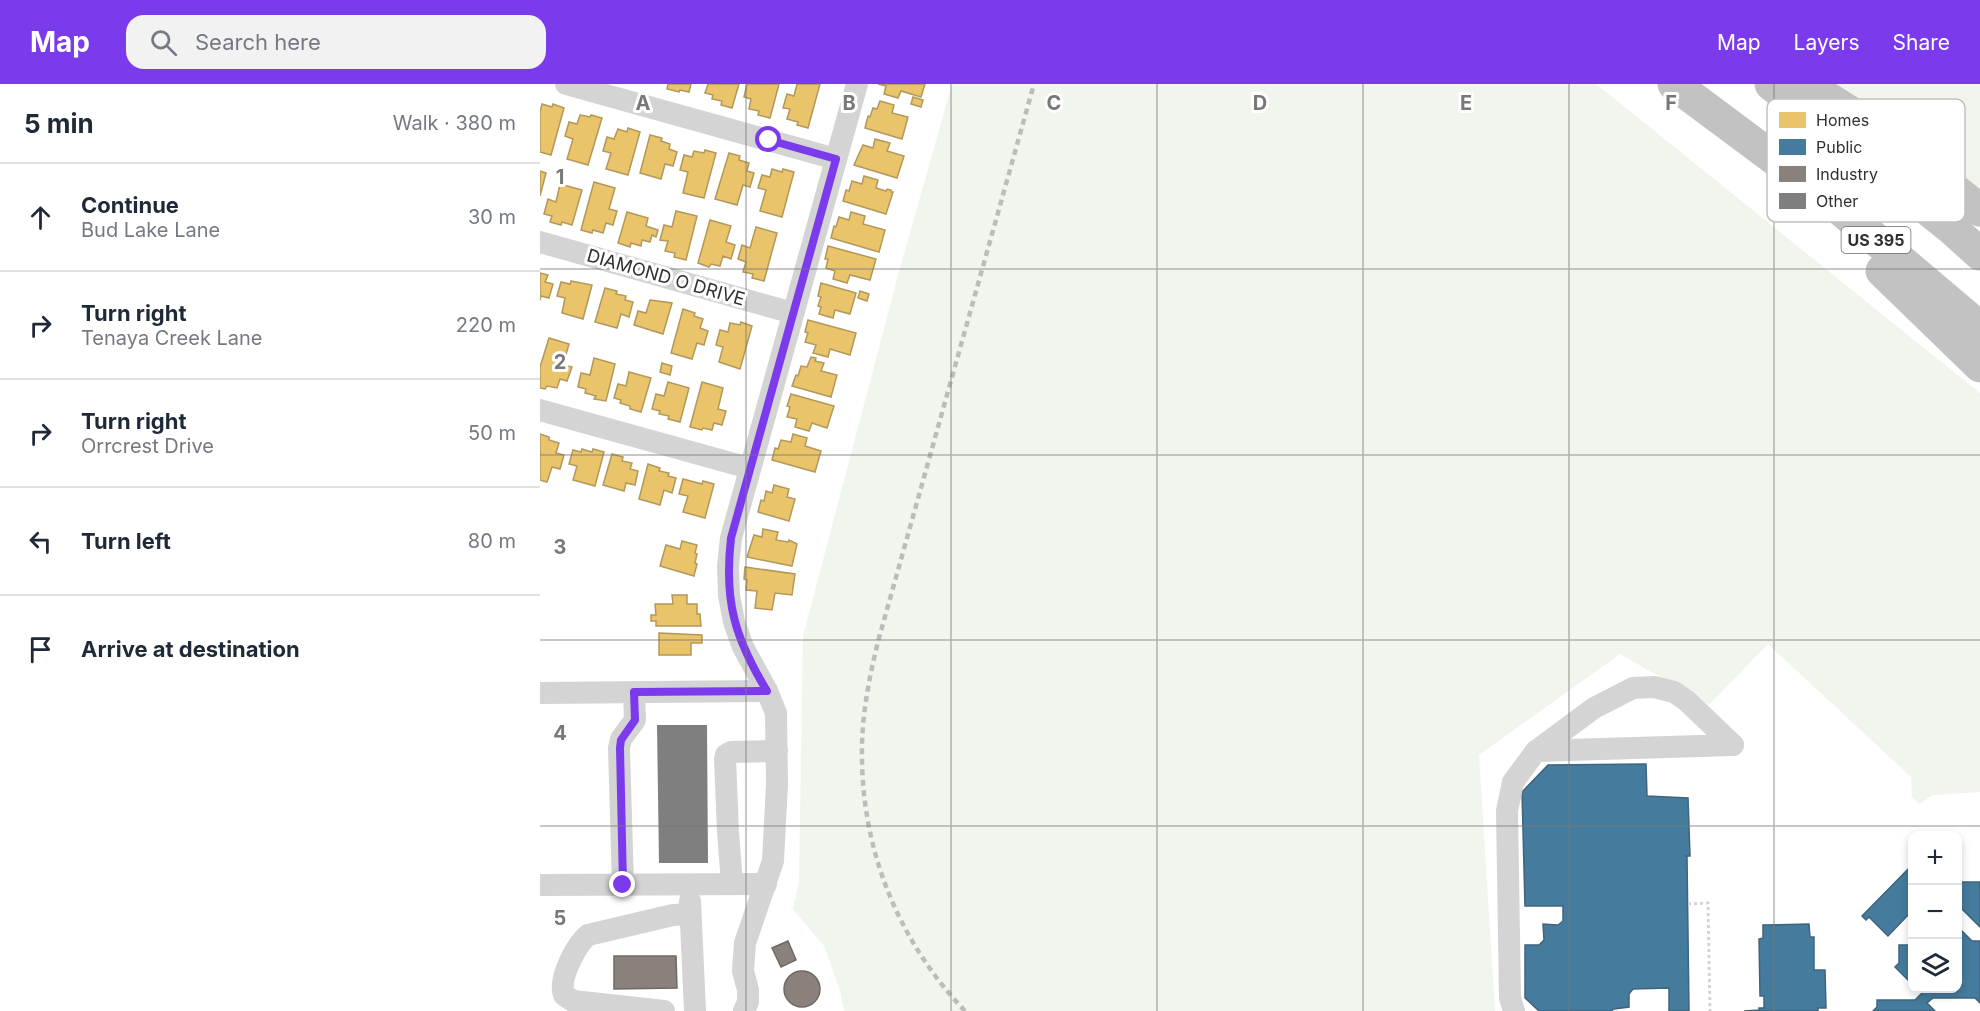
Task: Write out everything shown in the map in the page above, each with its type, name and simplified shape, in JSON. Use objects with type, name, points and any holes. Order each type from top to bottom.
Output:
[{"type":"highway","name":"US 395","points":[[1674,84],[1767,154]]},
{"type":"highway","name":"US 395","points":[[1771,84],[1790,99]]},
{"type":"highway","points":[[1800,84],[1829,99]]},
{"type":"highway","points":[[1965,198],[1980,210]]},
{"type":"highway","points":[[1829,222],[1888,276],[1980,366]]},
{"type":"highway","name":"US 395","points":[[1855,222],[1980,328]]},
{"type":"highway","name":"US 395","points":[[1944,222],[1980,254]]},
{"type":"street","points":[[566,84],[836,159]]},
{"type":"street","points":[[746,1001],[743,971],[745,943],[773,861],[777,784],[776,713],[743,647],[734,622],[729,595],[728,566],[731,538],[857,84]]},
{"type":"street","name":"DIAMOND O DRIVE","points":[[540,242],[793,313]]},
{"type":"street","points":[[540,410],[750,468]]},
{"type":"street","points":[[1514,1011],[1510,998],[1507,811],[1513,782],[1536,752],[1594,708],[1633,688],[1654,687],[1674,692],[1687,701],[1733,745],[1536,752]]},
{"type":"street","points":[[540,693],[767,691]]},
{"type":"street","points":[[623,885],[620,748],[621,740],[635,720],[634,692]]},
{"type":"street","points":[[732,884],[726,755],[731,752],[777,751]]},
{"type":"street","points":[[689,884],[695,1011]]},
{"type":"street","points":[[540,885],[766,884]]},
{"type":"street","points":[[664,1011],[573,1001],[564,994],[562,980],[581,940],[588,934],[673,915],[690,914]]},
{"type":"path","points":[[1688,904],[1708,903],[1710,1011]]},
{"type":"shaded area","points":[[952,84],[1596,84],[1980,393],[1980,792],[1933,795],[1919,804],[1912,797],[1911,777],[1768,644],[1709,705],[1620,654],[1479,755],[1495,1011],[844,1011],[840,990],[824,946],[793,909],[799,881],[803,636],[899,272]]},
{"type":"shaded area","points":[[1837,84],[1980,84],[1980,219],[1965,205],[1965,99],[1853,99]]},
{"type":"building: Homes","points":[[668,84],[691,84],[689,92],[680,90],[679,92],[667,89]]},
{"type":"building: Homes","points":[[708,84],[739,84],[732,108],[721,105],[722,101],[712,99],[713,95],[705,93]]},
{"type":"building: Homes","points":[[747,84],[779,84],[770,118],[758,115],[759,111],[749,109],[751,99],[744,97]]},
{"type":"building: Homes","points":[[797,84],[820,84],[808,128],[787,119],[790,109],[783,108],[787,94],[794,96]]},
{"type":"building: Homes","points":[[878,84],[925,84],[921,97],[901,91],[898,98],[884,94],[886,86]]},
{"type":"building: Homes","points":[[913,97],[923,100],[921,107],[911,104]]},
{"type":"building: Homes","points":[[880,101],[894,105],[892,113],[908,117],[902,139],[865,128],[868,116],[870,117],[873,108],[877,109]]},
{"type":"building: Homes","points":[[542,104],[552,107],[553,104],[564,108],[551,155],[540,152]]},
{"type":"building: Homes","points":[[580,115],[602,118],[588,165],[567,159],[573,139],[565,136],[569,122],[577,124]]},
{"type":"building: Homes","points":[[628,128],[640,132],[628,175],[606,169],[611,153],[603,151],[607,137],[614,139],[618,129],[627,132]]},
{"type":"building: Homes","points":[[650,135],[662,138],[661,141],[670,144],[669,149],[677,152],[673,166],[665,164],[661,179],[640,173]]},
{"type":"building: Homes","points":[[875,139],[890,143],[887,151],[904,156],[897,178],[854,165],[863,145],[873,148]]},
{"type":"building: Homes","points":[[705,150],[716,153],[704,198],[683,193],[688,172],[680,170],[684,155],[692,157],[694,151],[704,153]]},
{"type":"building: Homes","points":[[729,153],[740,156],[739,160],[749,163],[747,171],[754,173],[750,187],[743,185],[737,205],[715,199]]},
{"type":"building: Homes","points":[[772,169],[794,172],[782,217],[760,211],[766,190],[758,188],[762,175],[770,177]]},
{"type":"building: Homes","points":[[540,171],[546,173],[540,196]]},
{"type":"building: Homes","points":[[864,176],[878,180],[876,188],[893,192],[886,214],[843,201],[852,181],[862,184]]},
{"type":"building: Homes","points":[[594,182],[615,188],[609,209],[617,211],[613,225],[606,223],[603,233],[581,230]]},
{"type":"building: Homes","points":[[560,184],[582,190],[572,225],[550,222],[552,216],[544,214],[548,199],[556,202]]},
{"type":"building: Homes","points":[[676,211],[697,216],[686,260],[674,257],[675,253],[665,251],[668,241],[660,240],[664,225],[672,227]]},
{"type":"building: Homes","points":[[627,212],[648,218],[646,226],[658,230],[656,237],[652,235],[650,242],[642,240],[641,246],[631,243],[630,247],[618,243]]},
{"type":"building: Homes","points":[[851,212],[865,216],[863,224],[885,230],[879,252],[831,238],[839,217],[849,220]]},
{"type":"building: Homes","points":[[710,220],[731,226],[726,242],[735,245],[731,259],[723,256],[720,266],[711,264],[709,267],[698,263]]},
{"type":"building: Homes","points":[[756,227],[777,233],[764,281],[752,278],[753,274],[743,272],[746,262],[738,259],[742,245],[750,248]]},
{"type":"building: Homes","points":[[828,246],[876,259],[870,280],[850,275],[847,283],[833,279],[835,271],[826,268],[828,259],[825,259]]},
{"type":"building: Homes","points":[[540,273],[548,275],[545,282],[553,284],[549,298],[541,296],[540,300]]},
{"type":"building: Homes","points":[[571,281],[592,285],[583,319],[562,313],[565,298],[557,296],[561,282],[570,284]]},
{"type":"building: Homes","points":[[821,283],[856,293],[850,314],[835,310],[833,318],[819,314],[821,307],[818,306],[821,297],[818,296]]},
{"type":"building: Homes","points":[[605,288],[617,291],[616,294],[626,296],[625,300],[633,302],[629,317],[621,314],[617,328],[595,322]]},
{"type":"building: Homes","points":[[860,291],[869,294],[867,301],[858,298]]},
{"type":"building: Homes","points":[[650,300],[672,303],[663,334],[634,325],[638,311],[646,313]]},
{"type":"building: Homes","points":[[683,309],[703,319],[700,328],[708,331],[704,345],[697,343],[692,359],[671,353]]},
{"type":"building: Homes","points":[[808,320],[856,333],[850,355],[830,349],[828,357],[813,353],[816,345],[805,342]]},
{"type":"building: Homes","points":[[741,322],[752,326],[740,369],[719,362],[723,347],[716,345],[720,330],[728,332],[730,323],[740,325]]},
{"type":"building: Homes","points":[[549,338],[569,344],[563,365],[572,367],[567,381],[560,379],[557,388],[547,386],[545,389],[540,388],[540,367]]},
{"type":"building: Homes","points":[[811,357],[816,358],[815,361],[824,363],[821,371],[837,375],[831,397],[792,386],[801,366],[807,367]]},
{"type":"building: Homes","points":[[594,358],[615,364],[606,401],[594,399],[596,396],[585,393],[586,389],[578,387],[581,373],[590,375]]},
{"type":"building: Homes","points":[[662,363],[672,366],[670,375],[660,372]]},
{"type":"building: Homes","points":[[629,372],[651,378],[641,412],[630,409],[630,406],[614,398],[618,384],[626,386]]},
{"type":"building: Homes","points":[[668,382],[689,388],[680,422],[668,419],[669,416],[659,414],[660,411],[652,409],[656,394],[664,396]]},
{"type":"building: Homes","points":[[702,382],[723,388],[718,409],[726,411],[722,425],[714,423],[712,430],[690,427]]},
{"type":"building: Homes","points":[[791,394],[834,406],[827,428],[812,423],[809,431],[795,427],[797,419],[787,417],[790,407],[787,406]]},
{"type":"building: Homes","points":[[540,434],[559,443],[556,453],[564,455],[560,469],[552,467],[547,482],[540,480]]},
{"type":"building: Homes","points":[[793,434],[807,438],[805,446],[821,451],[815,472],[772,460],[775,448],[778,449],[781,440],[791,442]]},
{"type":"building: Homes","points":[[582,449],[604,452],[595,486],[573,480],[577,466],[569,464],[573,450],[581,452]]},
{"type":"building: Homes","points":[[612,454],[623,457],[622,461],[632,463],[630,469],[638,471],[635,485],[626,483],[624,491],[603,485]]},
{"type":"building: Homes","points":[[648,464],[676,478],[672,493],[664,490],[660,505],[639,499]]},
{"type":"building: Homes","points":[[683,479],[702,484],[703,481],[714,484],[705,518],[683,512],[688,496],[679,494]]},
{"type":"building: Homes","points":[[774,485],[789,489],[787,497],[795,499],[789,521],[758,512],[766,491],[772,493]]},
{"type":"building: Homes","points":[[763,529],[778,532],[776,540],[788,542],[789,540],[797,544],[792,566],[747,557],[754,535],[762,537]]},
{"type":"building: Homes","points":[[682,541],[697,545],[695,563],[697,564],[694,576],[660,566],[666,545],[680,549]]},
{"type":"building: Homes","points":[[745,567],[795,574],[792,595],[775,593],[772,610],[755,608],[757,591],[746,590]]},
{"type":"building: Homes","points":[[672,595],[687,595],[687,604],[697,604],[701,626],[656,626],[656,621],[651,621],[651,615],[656,615],[655,604],[673,604]]},
{"type":"building: Homes","points":[[659,633],[702,635],[702,643],[691,643],[691,655],[659,655]]},
{"type":"building: Public","points":[[1646,764],[1647,796],[1688,798],[1689,1011],[1669,1011],[1669,988],[1633,989],[1629,994],[1629,1007],[1611,1011],[1539,1011],[1525,998],[1525,945],[1539,945],[1544,940],[1543,924],[1558,925],[1563,921],[1563,906],[1525,906],[1522,792],[1548,765]]},
{"type":"building: Public","points":[[1908,869],[1908,915],[1888,936],[1869,917],[1866,920],[1862,916]]},
{"type":"building: Public","points":[[1962,882],[1980,882],[1980,927],[1962,909]]},
{"type":"building: Public","points":[[1809,924],[1810,937],[1814,937],[1814,970],[1825,970],[1826,1008],[1818,1008],[1818,1011],[1744,1011],[1764,1008],[1764,996],[1760,996],[1759,939],[1763,938],[1763,925]]},
{"type":"building: Public","points":[[1962,931],[1972,941],[1980,941],[1980,1003],[1975,998],[1933,998],[1927,1003],[1935,1011],[1873,1011],[1877,1007],[1877,1000],[1915,1000],[1922,993],[1962,993]]},
{"type":"building: Public","points":[[1899,945],[1908,945],[1908,980],[1895,967],[1899,963]]},
{"type":"building: Industry","points":[[788,941],[796,960],[781,967],[772,948]]},
{"type":"building: Industry","points":[[614,956],[676,956],[677,988],[614,989]]},
{"type":"building: Industry","points":[[802,971],[815,976],[820,989],[815,1002],[802,1007],[789,1002],[784,989],[789,976]]},
{"type":"building: Other","points":[[657,725],[707,725],[708,863],[659,863]]},
{"type":"railway","points":[[965,1011],[942,985],[904,926],[878,863],[869,829],[864,794],[862,759],[864,713],[879,638],[1034,84]]},
{"type":"route","points":[[623,885],[620,748],[625,732],[635,720],[634,692],[767,691],[743,647],[734,622],[729,595],[728,566],[731,538],[836,159],[769,140]]}]
